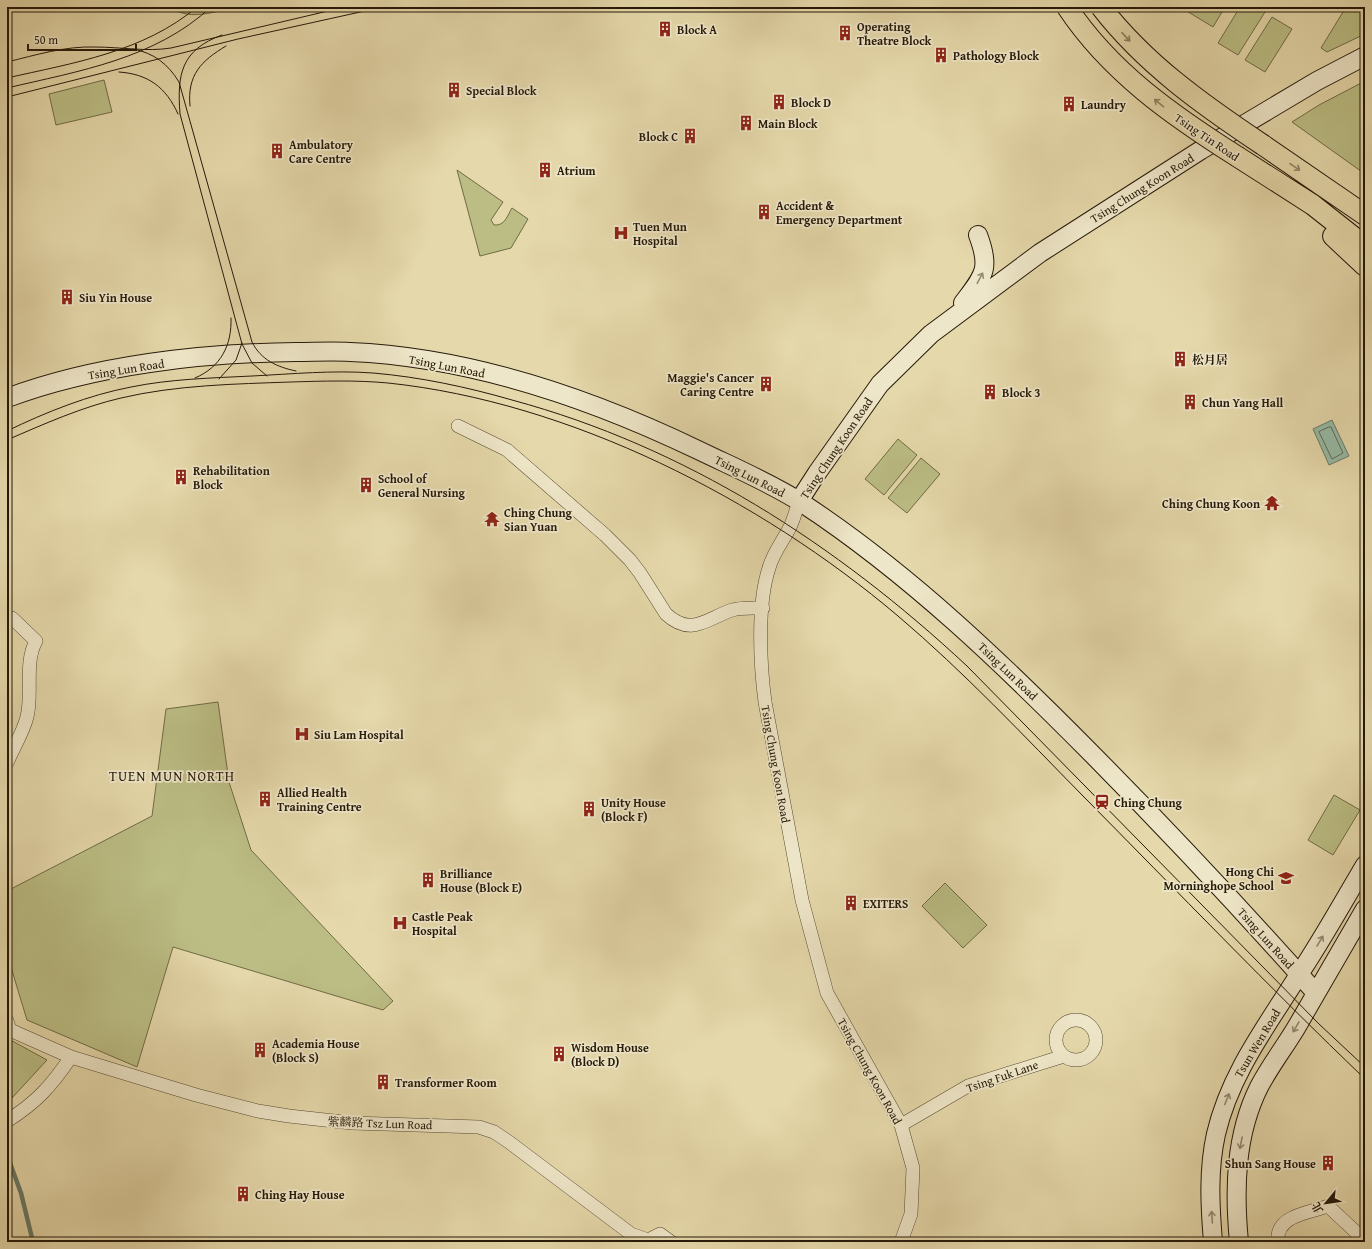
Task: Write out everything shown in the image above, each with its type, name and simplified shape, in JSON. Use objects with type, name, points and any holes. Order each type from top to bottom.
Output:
[{"type":"main road","name":"Tsing Tin Road","points":[[1067,7],[1094,42],[1118,68],[1141,89],[1193,128],[1318,209],[1365,246]]},
{"type":"main road","name":"Tsing Tin Road","points":[[1101,7],[1134,46],[1179,86],[1365,215]]},
{"type":"main road","points":[[1267,177],[1365,266]]},
{"type":"street","name":"Tsing Chung Koon Road","points":[[901,1242],[911,1214],[913,1168],[901,1125],[827,993],[802,900],[764,702],[761,676],[763,608],[769,567],[791,525],[800,502],[817,473],[880,384],[931,334],[1003,279],[1060,240],[1201,150],[1312,84],[1365,56]]},
{"type":"street","name":"Tsing Chung Koon Road","points":[[948,321],[974,288],[985,268],[985,255],[978,235]]},
{"type":"street","name":"Tsing Lun Road","points":[[7,398],[61,381],[120,367],[246,353],[352,352],[434,362],[515,380],[594,404],[666,435],[763,480],[800,502],[862,545],[916,588],[995,657],[1137,800],[1316,993]]},
{"type":"street","points":[[458,426],[507,450],[605,535],[630,560],[666,614],[671,619],[678,623],[692,626],[706,622],[733,610],[763,608]]},
{"type":"street","points":[[7,618],[12,618],[36,641],[31,650],[30,697],[27,718],[7,763]]},
{"type":"street","name":"Tsun Wen Road","points":[[1213,1242],[1210,1192],[1211,1163],[1216,1134],[1224,1105],[1235,1078],[1249,1052],[1300,975],[1365,865]]},
{"type":"street","name":"Tsun Wen Road","points":[[1239,1242],[1236,1192],[1237,1166],[1249,1114],[1258,1089],[1365,909]]},
{"type":"street","name":"紫麟路 Tsz Lun Road","points":[[7,1021],[10,1030],[71,1057],[227,1103],[289,1116],[352,1123],[478,1127],[494,1132],[631,1234],[648,1240],[660,1234],[671,1242]]},
{"type":"street","name":"Tsing Fuk Lane","points":[[901,1125],[968,1086],[1064,1056]]},
{"type":"street","points":[[7,1121],[23,1110],[49,1088],[71,1057]]},
{"type":"street","points":[[1278,1242],[1278,1229],[1282,1223],[1289,1219],[1328,1206],[1358,1234]]},
{"type":"green space","points":[[171,7],[236,7],[211,13],[194,15],[186,14]]},
{"type":"green space","points":[[1180,7],[1225,7],[1213,27]]},
{"type":"green space","points":[[1240,7],[1256,7],[1265,12],[1238,55],[1218,43]]},
{"type":"green space","points":[[1346,7],[1352,7],[1357,10],[1359,7],[1365,7],[1365,34],[1327,52],[1321,48]]},
{"type":"green space","points":[[1272,17],[1292,29],[1265,72],[1245,60]]},
{"type":"green space","points":[[104,80],[112,112],[56,125],[49,94]]},
{"type":"green space","points":[[1365,81],[1365,174],[1292,122],[1319,105]]},
{"type":"green space","points":[[457,170],[503,202],[491,220],[494,225],[501,224],[512,208],[528,219],[511,248],[480,256]]},
{"type":"green space","points":[[898,439],[917,455],[884,495],[865,479]]},
{"type":"green space","points":[[921,458],[940,474],[907,513],[888,498]]},
{"type":"green space","points":[[218,702],[229,782],[251,850],[393,1001],[383,1010],[173,947],[137,1067],[27,1020],[7,954],[7,891],[152,816],[166,709]]},
{"type":"green space","points":[[1334,795],[1360,810],[1333,855],[1308,840]]},
{"type":"green space","points":[[945,883],[987,925],[963,948],[922,906]]},
{"type":"green space","points":[[7,1038],[47,1060],[7,1102]]},
{"type":"water","points":[[1332,420],[1349,456],[1329,465],[1313,429]]},
{"type":"waterway","points":[[7,1155],[21,1193],[33,1242]]},
{"type":"tram line","points":[[7,78],[107,54],[154,35],[197,7]]},
{"type":"tram line","points":[[7,88],[88,69],[141,51],[166,39],[189,25],[211,7]]},
{"type":"tram line","points":[[7,62],[51,52],[84,47],[152,50],[171,48],[345,7]]},
{"type":"tram line","points":[[7,97],[238,39],[383,7]]},
{"type":"tram line","points":[[222,35],[208,41],[198,48],[184,65],[180,87],[180,114],[242,344],[252,363],[267,376]]},
{"type":"tram line","points":[[190,106],[193,77],[209,57],[226,46]]},
{"type":"tram line","points":[[133,49],[148,53],[160,60],[179,82],[252,342],[260,354],[270,362],[296,371]]},
{"type":"tram line","points":[[119,72],[139,76],[155,84],[168,96],[178,114]]},
{"type":"tram line","points":[[195,378],[212,368],[223,354],[227,346],[231,328],[231,318]]},
{"type":"tram line","points":[[219,379],[236,360],[242,343]]},
{"type":"tram line","points":[[7,431],[37,417],[84,399],[115,390],[146,384],[206,378],[358,372],[408,377],[478,391],[576,420],[638,444],[698,473],[756,505],[811,541],[865,580],[917,621],[967,666],[1319,1024],[1365,1067]]},
{"type":"tram line","points":[[7,440],[49,422],[106,402],[163,390],[227,385],[315,381],[364,381],[388,383],[457,394],[525,411],[593,434],[660,463],[724,496],[786,533],[844,573],[898,616],[993,704],[1258,974],[1365,1079]]},
{"type":"place","name":"Block A","points":[[665,29]]},
{"type":"place","name":"Operating Theatre Block","points":[[845,33]]},
{"type":"place","name":"Pathology Block","points":[[941,55]]},
{"type":"place","name":"Special Block","points":[[454,90]]},
{"type":"place","name":"Block D","points":[[779,102]]},
{"type":"place","name":"Laundry","points":[[1069,104]]},
{"type":"place","name":"Main Block","points":[[746,123]]},
{"type":"place","name":"Block C","points":[[690,136]]},
{"type":"place","name":"Ambulatory Care Centre","points":[[277,151]]},
{"type":"place","name":"Atrium","points":[[545,170]]},
{"type":"place","name":"Accident & Emergency Department","points":[[764,212]]},
{"type":"place","name":"Tuen Mun Hospital","points":[[621,233]]},
{"type":"place","name":"Siu Yin House","points":[[67,297]]},
{"type":"place","name":"松月居","points":[[1180,359]]},
{"type":"place","name":"Maggie's Cancer Caring Centre","points":[[766,384]]},
{"type":"place","name":"Block 3","points":[[990,392]]},
{"type":"place","name":"Chun Yang Hall","points":[[1190,402]]},
{"type":"place","name":"Rehabilitation Block","points":[[181,477]]},
{"type":"place","name":"School of General Nursing","points":[[366,485]]},
{"type":"place","name":"Ching Chung Koon","points":[[1272,503]]},
{"type":"place","name":"Ching Chung Sian Yuan","points":[[492,519]]},
{"type":"place","name":"Siu Lam Hospital","points":[[302,734]]},
{"type":"place","name":"Allied Health Training Centre","points":[[265,799]]},
{"type":"place","name":"Ching Chung","points":[[1102,802]]},
{"type":"place","name":"Unity House (Block F)","points":[[589,809]]},
{"type":"place","name":"Hong Chi Morninghope School","points":[[1286,878]]},
{"type":"place","name":"Brilliance House (Block E)","points":[[428,880]]},
{"type":"place","name":"EXITERS","points":[[851,903]]},
{"type":"place","name":"Castle Peak Hospital","points":[[400,923]]},
{"type":"place","name":"Academia House (Block S)","points":[[260,1050]]},
{"type":"place","name":"Wisdom House (Block D)","points":[[559,1054]]},
{"type":"place","name":"Transformer Room","points":[[383,1082]]},
{"type":"place","name":"Shun Sang House","points":[[1328,1163]]},
{"type":"place","name":"Ching Hay House","points":[[243,1194]]},
{"type":"district","name":"TUEN MUN NORTH","points":[[172,776]]}]
